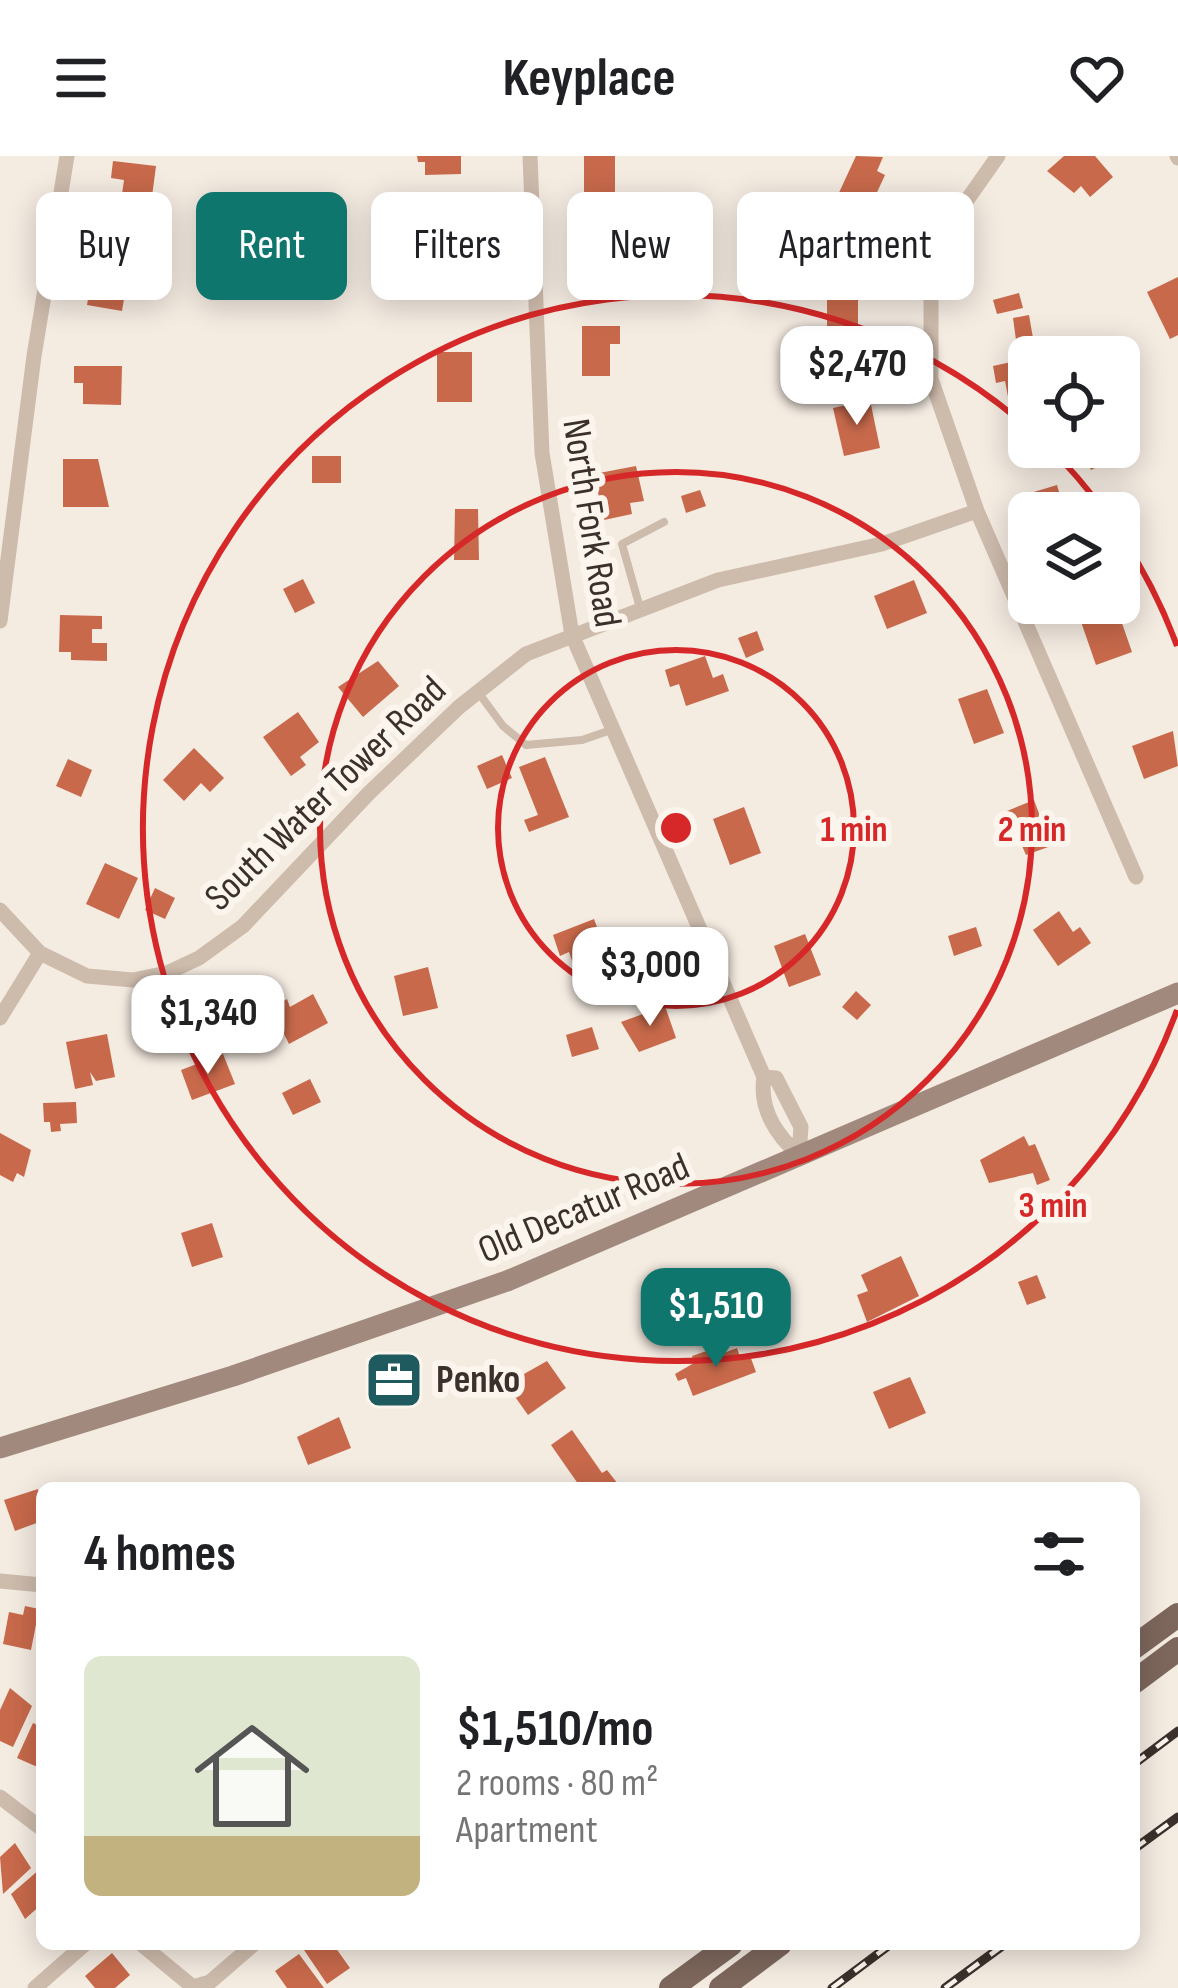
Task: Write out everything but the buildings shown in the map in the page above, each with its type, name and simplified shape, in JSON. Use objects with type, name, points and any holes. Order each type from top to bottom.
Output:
[{"type":"main road","points":[[1140,1643],[1178,1615]]},
{"type":"main road","points":[[1140,1678],[1178,1649]]},
{"type":"main road","points":[[671,1988],[723,1950]]},
{"type":"main road","points":[[721,1988],[772,1950]]},
{"type":"street","points":[[0,621],[34,356],[67,156]]},
{"type":"street","name":"North Fork Road","points":[[530,156],[542,453],[572,635],[764,1077],[760,1096],[780,1138],[799,1155]]},
{"type":"street","points":[[998,156],[953,220],[931,282],[927,313],[932,379],[977,511],[1136,877]]},
{"type":"street","name":"South Water Tower Road","points":[[0,910],[40,953],[86,976],[133,980],[200,958],[242,926],[369,793],[526,654],[718,580],[882,544],[977,511]]},
{"type":"street","points":[[0,1018],[40,953]]},
{"type":"street","name":"Old Decatur Road","points":[[0,1448],[438,1307],[1178,993]]},
{"type":"street","points":[[0,1581],[36,1583]]},
{"type":"street","points":[[0,1796],[36,1823]]},
{"type":"street","points":[[35,1988],[78,1950]]},
{"type":"street","points":[[148,1950],[193,1987],[210,1982],[247,1950]]},
{"type":"lane","points":[[640,610],[622,544],[664,522]]},
{"type":"lane","points":[[478,692],[502,726],[526,745],[582,740],[613,730]]},
{"type":"railway","points":[[1140,1760],[1178,1731]]},
{"type":"railway","points":[[1140,1845],[1178,1817]]},
{"type":"railway","points":[[832,1988],[883,1950]]},
{"type":"railway","points":[[945,1988],[997,1950]]},
{"type":"place","name":"Penko","points":[[394,1380]]}]
